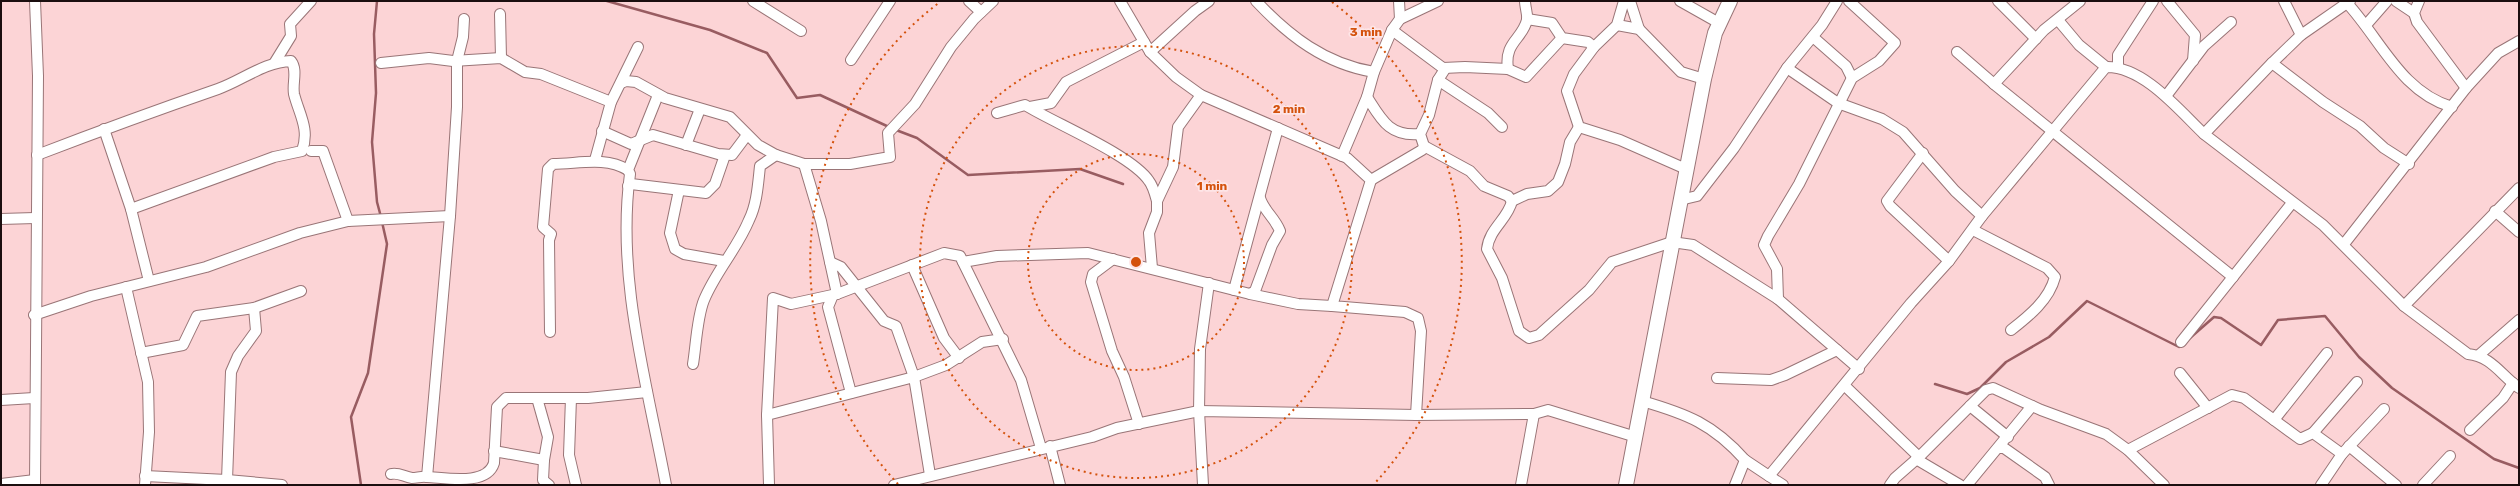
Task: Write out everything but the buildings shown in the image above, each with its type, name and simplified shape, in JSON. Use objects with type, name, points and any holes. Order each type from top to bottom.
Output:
[{"type":"main road","points":[[1626,485],[1704,79],[1719,23],[1730,1]]},
{"type":"street","points":[[1,484],[35,483],[34,315],[37,155],[35,1]]},
{"type":"street","points":[[275,62],[291,36],[290,24],[311,1]]},
{"type":"street","points":[[753,1],[769,4],[801,31]]},
{"type":"street","points":[[851,60],[890,1]]},
{"type":"street","points":[[969,1],[981,12]]},
{"type":"street","points":[[621,83],[626,81],[636,82],[658,95],[730,117],[758,145],[776,155],[804,164],[850,164],[890,157],[888,133],[915,104],[951,47],[981,12],[993,1]]},
{"type":"street","points":[[1120,1],[1150,52],[1176,77],[1201,95],[1342,156],[1372,180]]},
{"type":"street","points":[[1150,52],[1195,10],[1209,1]]},
{"type":"street","points":[[1256,1],[1272,18],[1308,48],[1356,69],[1374,72]]},
{"type":"street","points":[[1399,1],[1400,19]]},
{"type":"street","points":[[1342,156],[1367,97],[1374,72],[1392,30],[1400,19],[1438,1]]},
{"type":"street","points":[[1508,69],[1507,59],[1511,45],[1527,19],[1525,1]]},
{"type":"street","points":[[1580,126],[1567,91],[1574,74],[1594,47],[1617,25],[1624,1]]},
{"type":"street","points":[[1630,1],[1639,29],[1681,72],[1704,79]]},
{"type":"street","points":[[1680,1],[1719,23]]},
{"type":"street","points":[[1680,200],[1697,196],[1734,148],[1787,68],[1813,37],[1837,1]]},
{"type":"street","points":[[1778,300],[1777,269],[1764,245],[1809,164],[1838,103],[1852,78],[1880,60],[1895,43],[1849,1]]},
{"type":"street","points":[[1998,1],[2036,39]]},
{"type":"street","points":[[1994,84],[2036,39],[2080,1]]},
{"type":"street","points":[[2118,66],[2118,56],[2154,1]]},
{"type":"street","points":[[2167,1],[2194,35],[2193,62]]},
{"type":"street","points":[[2284,1],[2301,35]]},
{"type":"street","points":[[2366,25],[2387,1]]},
{"type":"street","points":[[2396,1],[2414,13],[2417,22],[2466,88]]},
{"type":"street","points":[[2414,13],[2419,1]]},
{"type":"street","points":[[2204,134],[2272,62],[2301,35],[2348,2],[2366,25],[2398,72],[2408,82],[2441,104],[2452,108]]},
{"type":"street","points":[[500,14],[501,58]]},
{"type":"street","points":[[1527,19],[1552,23],[1562,38],[1588,42],[1594,47]]},
{"type":"street","points":[[427,476],[450,216],[457,107],[457,61],[463,37],[464,20]]},
{"type":"street","points":[[2058,20],[2079,45],[2106,67],[2118,66],[2131,70],[2166,96],[2204,134],[2344,244],[2404,306],[2468,354],[2479,355],[2490,361],[2516,386],[2470,430]]},
{"type":"street","points":[[2166,96],[2204,46],[2231,22]]},
{"type":"street","points":[[1617,25],[1639,29]]},
{"type":"street","points":[[1392,30],[1445,69],[1465,66],[1508,69],[1526,77],[1562,38]]},
{"type":"street","points":[[1813,37],[1846,66],[1852,78]]},
{"type":"street","points":[[2344,244],[2409,164],[2466,88],[2498,53],[2519,41]]},
{"type":"street","points":[[1030,107],[1051,103],[1066,82],[1144,42]]},
{"type":"street","points":[[595,160],[611,102],[638,47]]},
{"type":"street","points":[[1957,52],[1994,84],[2233,277]]},
{"type":"street","points":[[381,63],[429,58],[457,61],[501,58],[525,72],[541,74],[611,102]]},
{"type":"street","points":[[37,155],[104,129],[220,88],[275,62],[291,61],[295,66],[294,94],[304,118],[306,140],[302,151],[274,157],[131,209]]},
{"type":"street","points":[[2272,62],[2323,102],[2360,126],[2384,148],[2409,164]]},
{"type":"street","points":[[1769,476],[1859,369],[1910,303],[1948,261],[1973,230],[1982,216],[2106,67]]},
{"type":"street","points":[[1787,68],[1838,103],[1888,122],[1903,132],[1955,190],[1982,216]]},
{"type":"street","points":[[1445,69],[1438,80],[1429,115],[1420,134],[1424,146],[1470,171],[1484,186],[1508,196],[1512,201]]},
{"type":"street","points":[[1438,80],[1488,113],[1502,127]]},
{"type":"street","points":[[658,95],[628,170],[630,174],[626,194],[627,249],[632,309],[647,392],[656,426],[666,485]]},
{"type":"street","points":[[1157,201],[1173,167],[1178,127],[1201,95]]},
{"type":"street","points":[[1367,97],[1383,122],[1403,134],[1420,134]]},
{"type":"street","points":[[997,113],[1025,104],[1112,152],[1135,167],[1149,180],[1157,201],[1157,212],[1149,233],[1152,268]]},
{"type":"street","points":[[686,145],[700,109]]},
{"type":"street","points":[[1580,126],[1620,140],[1686,169]]},
{"type":"street","points":[[1580,126],[1570,142],[1565,164],[1558,182],[1548,191],[1527,194],[1512,201],[1510,208],[1491,234],[1487,249],[1502,278],[1520,330],[1529,338],[1540,334],[1561,315],[1588,290],[1612,262],[1672,242],[1693,244],[1778,300],[1859,369]]},
{"type":"street","points":[[1234,290],[1278,128]]},
{"type":"street","points":[[104,129],[131,209],[149,281]]},
{"type":"street","points":[[602,132],[631,144],[653,135],[725,155],[732,155],[737,151],[747,135]]},
{"type":"street","points":[[1332,306],[1372,180],[1402,161],[1419,154],[1424,146]]},
{"type":"street","points":[[311,151],[323,151],[348,221]]},
{"type":"street","points":[[1923,153],[1887,201],[1890,206],[1948,261]]},
{"type":"street","points":[[628,186],[631,184],[706,193],[715,184],[725,155]]},
{"type":"street","points":[[693,364],[703,302],[724,261],[731,253],[750,220],[756,198],[760,166],[776,155]]},
{"type":"street","points":[[550,332],[549,240],[551,234],[543,227],[547,174],[553,164],[572,164],[595,160],[628,170]]},
{"type":"street","points":[[804,164],[830,262],[835,295],[828,307],[851,393]]},
{"type":"street","points":[[2404,306],[2519,188]]},
{"type":"street","points":[[678,190],[670,233],[675,249],[684,254],[724,261]]},
{"type":"street","points":[[1250,294],[1255,291],[1272,245],[1280,231],[1277,223],[1264,209],[1260,198]]},
{"type":"street","points":[[2181,342],[2292,202]]},
{"type":"street","points":[[2495,211],[2519,232]]},
{"type":"street","points":[[34,315],[91,296],[206,267],[300,234],[348,221],[450,216]]},
{"type":"street","points":[[1,219],[36,218]]},
{"type":"street","points":[[1973,230],[2047,268],[2055,277],[2053,284],[2034,313],[2011,330]]},
{"type":"street","points":[[769,485],[767,415],[774,298],[791,304],[835,295],[857,288],[944,253],[960,256],[1003,339],[1021,380],[1060,485]]},
{"type":"street","points":[[963,262],[997,256],[1088,253],[1250,294],[1298,304],[1405,312],[1418,318],[1421,332],[1416,415]]},
{"type":"street","points":[[1113,259],[1093,274],[1091,282],[1112,351],[1124,377],[1138,424]]},
{"type":"street","points":[[830,262],[841,267],[884,322],[896,326],[914,377],[930,475]]},
{"type":"street","points":[[912,265],[944,338],[959,358]]},
{"type":"street","points":[[1203,485],[1198,411],[1200,349],[1209,283]]},
{"type":"street","points":[[126,287],[148,382],[149,432],[145,481],[227,480],[282,485]]},
{"type":"street","points":[[141,352],[183,345],[197,316],[254,308],[300,291]]},
{"type":"street","points":[[227,480],[231,372],[238,356],[256,331],[254,308]]},
{"type":"street","points":[[2479,355],[2519,320]]},
{"type":"street","points":[[767,415],[914,377],[959,358],[982,342],[1003,339]]},
{"type":"street","points":[[1717,378],[1771,380],[1785,375],[1837,350]]},
{"type":"street","points":[[2274,420],[2327,353]]},
{"type":"street","points":[[2180,373],[2208,408]]},
{"type":"street","points":[[2128,450],[2232,395],[2238,396],[2300,439],[2314,433],[2357,382]]},
{"type":"street","points":[[1845,386],[1918,458],[1960,485]]},
{"type":"street","points":[[1890,485],[1895,478],[1918,458],[1986,390],[1993,388],[2032,406],[2106,434],[2128,450],[2164,485]]},
{"type":"street","points":[[391,474],[396,473],[410,481],[427,476],[447,480],[472,480],[486,475],[492,471],[497,407],[506,398],[571,398],[647,392]]},
{"type":"street","points":[[1,400],[34,398]]},
{"type":"street","points":[[537,398],[548,437],[544,460],[543,480],[550,485]]},
{"type":"street","points":[[571,398],[569,455],[576,485]]},
{"type":"street","points":[[1642,401],[1682,412],[1699,421],[1727,440],[1745,460],[1783,485]]},
{"type":"street","points":[[1970,406],[2008,437]]},
{"type":"street","points":[[1967,485],[2000,448],[2032,406]]},
{"type":"street","points":[[2321,485],[2342,454],[2384,409]]},
{"type":"street","points":[[894,485],[920,481],[930,475],[1138,424],[1198,411],[1416,415],[1534,414],[1548,410],[1636,436]]},
{"type":"street","points":[[1521,485],[1534,414]]},
{"type":"street","points":[[2314,433],[2342,454]]},
{"type":"street","points":[[2349,446],[2396,485]]},
{"type":"street","points":[[2000,448],[2004,448],[2045,477],[2049,485]]},
{"type":"street","points":[[494,451],[544,460]]},
{"type":"street","points":[[2423,485],[2450,456]]},
{"type":"street","points":[[1734,485],[1745,460]]},
{"type":"waterway","points":[[377,1],[374,34],[376,93],[372,142],[377,202],[381,217]]},
{"type":"waterway","points":[[607,1],[710,30],[767,53],[797,98],[820,95],[889,127]]},
{"type":"waterway","points":[[896,130],[917,138],[968,175],[1080,169],[1123,184]]},
{"type":"waterway","points":[[361,485],[351,417],[368,373],[387,244],[382,222]]},
{"type":"waterway","points":[[1935,384],[1967,394],[1980,388],[2006,362],[2049,337],[2087,301],[2179,347],[2182,345]]},
{"type":"waterway","points":[[2190,338],[2214,317],[2221,318],[2261,345],[2278,320],[2325,316],[2359,357],[2392,388],[2494,459],[2519,468]]}]
